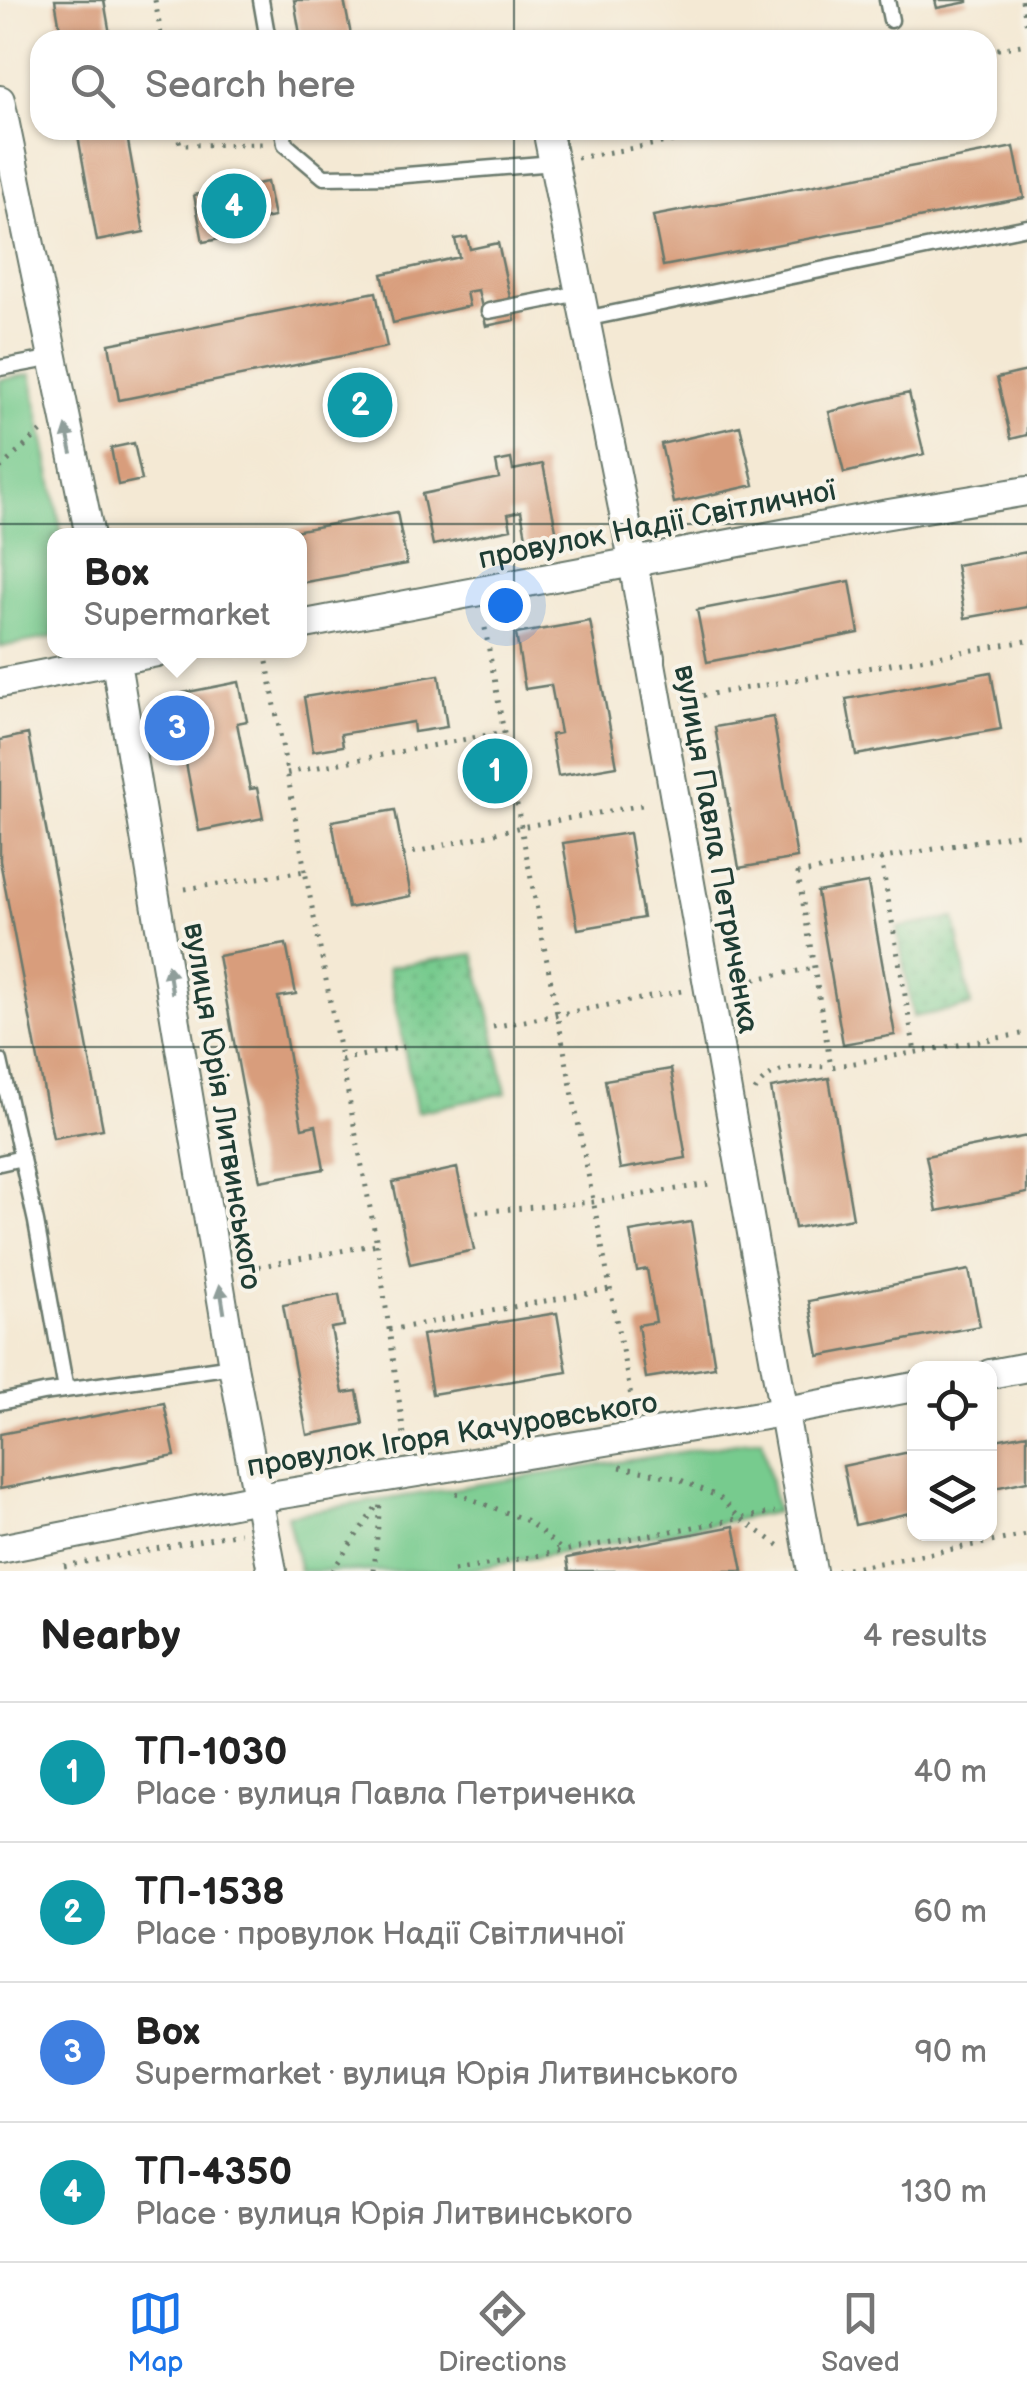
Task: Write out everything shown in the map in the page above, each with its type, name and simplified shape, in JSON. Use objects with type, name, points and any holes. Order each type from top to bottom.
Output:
[{"type":"street","points":[[0,100],[88,528]]},
{"type":"street","name":"вулиця Павла Петриченка","points":[[552,151],[633,563],[812,1571]]},
{"type":"street","name":"провулок Надії Світличної","points":[[307,624],[1027,491]]},
{"type":"street","points":[[0,682],[102,658]]},
{"type":"street","name":"вулиця Юрія Литвинського","points":[[115,658],[232,1366],[272,1571]]},
{"type":"street","points":[[997,1373],[1027,1367]]},
{"type":"street","name":"провулок Ігоря Качуровського","points":[[0,1548],[258,1498],[907,1389]]},
{"type":"lane","points":[[261,0],[266,30]]},
{"type":"lane","points":[[887,0],[891,20]]},
{"type":"lane","points":[[287,140],[324,177],[394,176],[552,151]]},
{"type":"lane","points":[[489,311],[583,306],[1027,227]]},
{"type":"lane","points":[[0,368],[55,358]]},
{"type":"lane","points":[[0,1061],[66,1390]]},
{"type":"lane","points":[[0,1163],[22,1158]]},
{"type":"lane","points":[[0,1402],[232,1366]]},
{"type":"path","points":[[155,0],[160,30]]},
{"type":"path","points":[[1022,0],[1027,26]]},
{"type":"path","points":[[997,49],[1027,44]]},
{"type":"path","points":[[179,140],[180,145],[245,140]]},
{"type":"path","points":[[552,151],[647,140]]},
{"type":"path","points":[[0,468],[46,428],[65,420]]},
{"type":"path","points":[[485,628],[634,1414]]},
{"type":"path","points":[[682,699],[1027,641]]},
{"type":"path","points":[[267,662],[377,1244],[406,1452]]},
{"type":"path","points":[[287,773],[504,732]]},
{"type":"path","points":[[403,856],[520,827],[648,804]]},
{"type":"path","points":[[831,1067],[798,874],[1027,832]]},
{"type":"path","points":[[880,859],[915,1052]]},
{"type":"path","points":[[185,888],[305,871]]},
{"type":"path","points":[[731,984],[814,968]]},
{"type":"path","points":[[493,1027],[682,992]]},
{"type":"path","points":[[751,1098],[761,1080],[782,1070],[831,1067],[1027,1033]]},
{"type":"path","points":[[341,1060],[404,1047]]},
{"type":"path","points":[[466,1213],[593,1202],[716,1183]]},
{"type":"path","points":[[242,1270],[377,1244]]},
{"type":"path","points":[[389,1330],[610,1290]]},
{"type":"path","points":[[574,1447],[609,1464],[676,1478],[718,1498],[784,1549]]},
{"type":"path","points":[[447,1489],[528,1521],[562,1550]]},
{"type":"path","points":[[332,1571],[381,1500],[374,1571]]},
{"type":"path","points":[[454,1571],[777,1512]]},
{"type":"path","points":[[54,1568],[236,1534]]},
{"type":"path","points":[[837,1571],[1027,1535]]},
{"type":"green space","points":[[31,374],[61,528],[47,528],[47,638],[0,647],[0,380]]},
{"type":"green space","points":[[955,918],[971,1006],[913,1017],[897,928]]},
{"type":"green space","points":[[474,954],[506,1093],[417,1112],[388,967]]},
{"type":"green space","points":[[762,1439],[777,1512],[463,1571],[300,1571],[287,1515]]},
{"type":"building","points":[[55,0],[104,0],[109,30],[60,30]]},
{"type":"building","points":[[294,0],[344,0],[350,30],[299,30]]},
{"type":"building","points":[[935,0],[968,0],[968,2],[937,8]]},
{"type":"building","points":[[79,140],[128,140],[144,232],[97,241]]},
{"type":"building","points":[[1014,147],[1024,198],[663,266],[653,216]]},
{"type":"building","points":[[267,182],[274,217],[252,221],[254,233],[203,242],[194,195]]},
{"type":"building","points":[[467,237],[470,249],[498,243],[515,320],[486,326],[478,290],[466,292],[469,306],[393,323],[382,274],[459,257],[455,239]]},
{"type":"building","points":[[376,292],[387,347],[119,400],[109,344]]},
{"type":"building","points":[[1027,371],[1027,435],[1011,439],[997,378]]},
{"type":"building","points":[[371,392],[375,413],[348,418],[344,397]]},
{"type":"building","points":[[909,393],[924,454],[844,473],[829,412]]},
{"type":"building","points":[[740,426],[754,485],[674,503],[661,444]]},
{"type":"building","points":[[134,443],[142,480],[118,485],[111,448]]},
{"type":"building","points":[[511,459],[513,470],[543,464],[559,545],[529,551],[521,511],[508,514],[511,529],[433,545],[422,494],[499,478],[496,462]]},
{"type":"building","points":[[397,512],[407,564],[307,582],[307,529]]},
{"type":"building","points":[[1027,552],[1027,607],[965,618],[956,565]]},
{"type":"building","points":[[850,581],[859,633],[707,662],[697,610]]},
{"type":"building","points":[[590,621],[617,766],[558,776],[551,735],[560,733],[551,685],[525,689],[516,634]]},
{"type":"building","points":[[991,672],[1001,729],[856,755],[846,699]]},
{"type":"building","points":[[439,675],[447,727],[414,732],[413,722],[341,734],[343,746],[313,751],[304,697]]},
{"type":"building","points":[[239,682],[247,721],[237,723],[250,789],[257,788],[263,818],[199,831],[173,695]]},
{"type":"building","points":[[773,717],[797,858],[739,868],[715,727]]},
{"type":"building","points":[[28,734],[103,1129],[53,1138],[0,861],[0,740]]},
{"type":"building","points":[[506,757],[511,781],[484,785],[480,762]]},
{"type":"building","points":[[395,810],[411,896],[348,908],[332,821]]},
{"type":"building","points":[[629,833],[643,918],[578,929],[563,843]]},
{"type":"building","points":[[868,883],[895,1035],[843,1044],[817,892]]},
{"type":"building","points":[[286,944],[296,994],[278,997],[302,1128],[316,1125],[324,1169],[260,1181],[218,956]]},
{"type":"building","points":[[671,1069],[686,1158],[620,1169],[605,1080]]},
{"type":"building","points":[[829,1078],[853,1218],[795,1228],[771,1088]]},
{"type":"building","points":[[1027,1136],[1027,1193],[937,1211],[926,1156]]},
{"type":"building","points":[[457,1168],[474,1250],[410,1264],[393,1182]]},
{"type":"building","points":[[691,1222],[715,1367],[646,1378],[638,1325],[656,1322],[647,1269],[637,1271],[630,1232]]},
{"type":"building","points":[[969,1270],[980,1326],[819,1356],[809,1301]]},
{"type":"building","points":[[339,1295],[344,1326],[331,1328],[343,1393],[357,1391],[363,1424],[307,1435],[283,1305]]},
{"type":"building","points":[[557,1313],[567,1372],[432,1394],[422,1335]]},
{"type":"building","points":[[164,1403],[175,1456],[0,1489],[0,1434]]},
{"type":"building","points":[[1027,1434],[1027,1481],[997,1487],[997,1440]]},
{"type":"building","points":[[907,1452],[907,1514],[855,1525],[843,1466]]},
{"type":"building","points":[[734,1526],[743,1571],[569,1571],[567,1558]]},
{"type":"place","name":"ТП-4350","points":[[234,206]]},
{"type":"place","name":"ТП-1538","points":[[360,405]]},
{"type":"place","name":"Box","points":[[177,728]]},
{"type":"place","name":"ТП-1030","points":[[495,771]]}]
